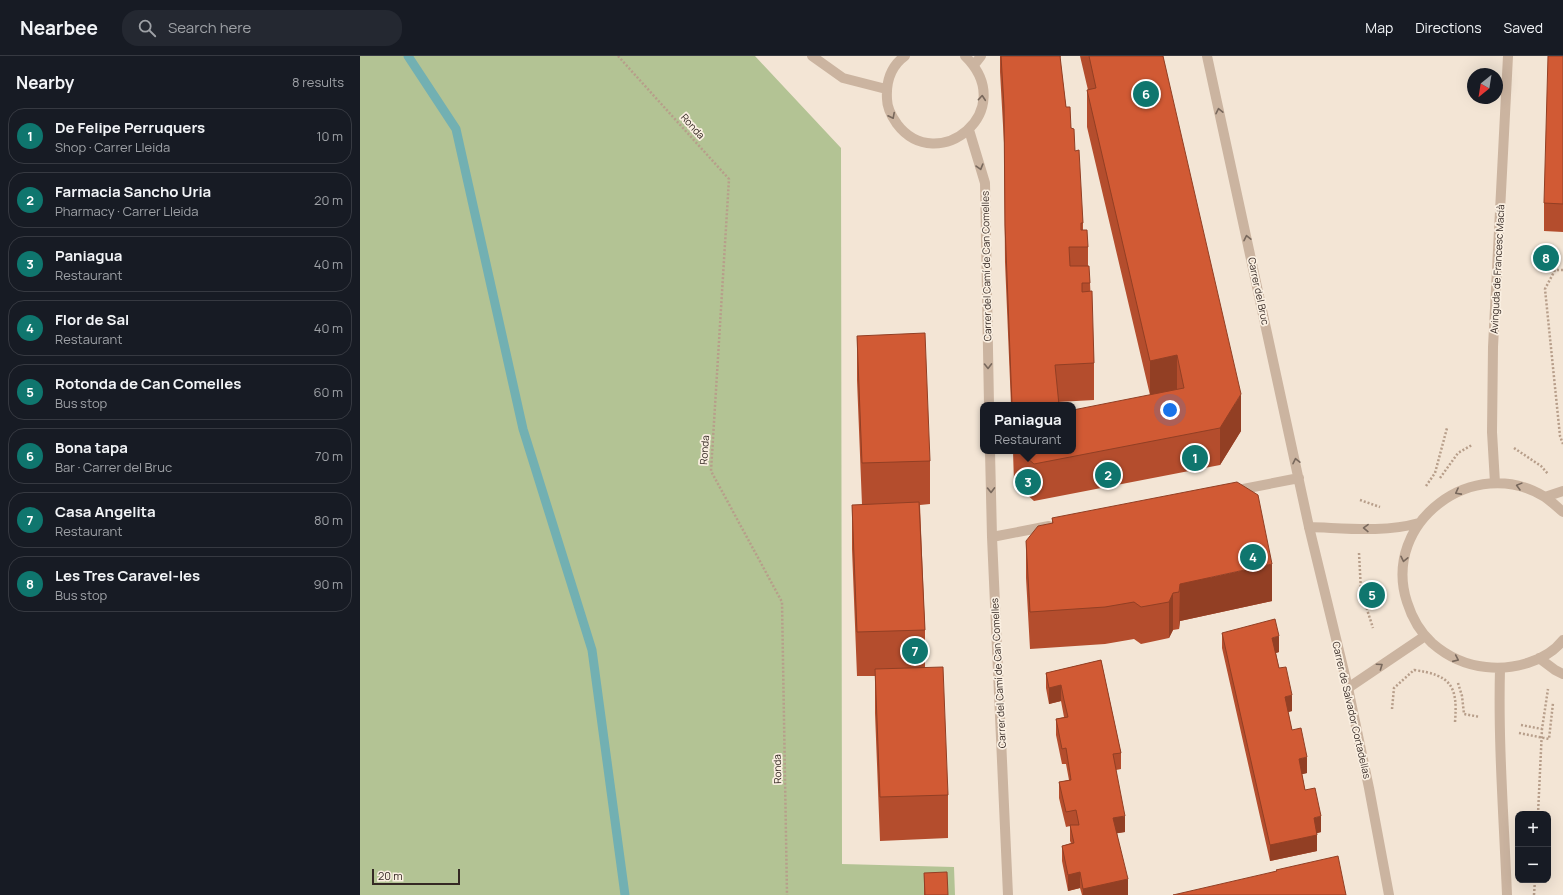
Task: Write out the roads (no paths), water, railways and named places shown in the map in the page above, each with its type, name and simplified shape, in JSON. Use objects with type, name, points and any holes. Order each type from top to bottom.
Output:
[{"type":"street","points":[[812,56],[843,78],[886,89]]},
{"type":"street","points":[[905,56],[894,67],[889,77],[886,89],[887,103],[892,118],[901,130],[913,138],[928,143],[942,143],[956,138],[969,130],[979,116],[984,99],[982,81],[974,66],[965,56]]},
{"type":"street","points":[[974,66],[981,56]]},
{"type":"street","name":"Carrer del Bruc","points":[[1207,56],[1309,527]]},
{"type":"street","name":"Avinguda de Francesc Macià","points":[[1495,483],[1492,432],[1493,347],[1508,56]]},
{"type":"street","name":"Carrer del Camí de Can Comelles","points":[[969,130],[985,184],[989,402]]},
{"type":"street","name":"Carrer del Camí de Can Comelles","points":[[990,454],[992,537],[1008,895]]},
{"type":"street","points":[[1222,493],[1299,478]]},
{"type":"street","points":[[1563,512],[1546,497],[1524,488],[1495,483],[1466,488],[1439,501],[1419,523],[1408,545],[1402,568],[1404,592],[1411,615],[1425,636],[1446,654],[1471,666],[1500,669],[1520,666],[1539,658],[1563,640]]},
{"type":"street","points":[[1546,497],[1562,492]]},
{"type":"street","points":[[1309,527],[1380,528],[1406,527],[1419,523]]},
{"type":"street","points":[[992,537],[1060,524]]},
{"type":"street","name":"Carrer de Salvador Cortadellas","points":[[1309,527],[1348,688],[1389,895]]},
{"type":"street","points":[[1348,688],[1425,636]]},
{"type":"street","points":[[1539,658],[1563,674]]},
{"type":"street","points":[[1500,669],[1499,729],[1504,794],[1507,895]]},
{"type":"waterway","points":[[408,56],[456,129],[523,429],[592,650],[625,895]]},
{"type":"place","name":"Bona tapa","points":[[1146,94]]},
{"type":"place","name":"Les Tres Caravel-les","points":[[1546,258]]},
{"type":"place","name":"De Felipe Perruquers","points":[[1195,458]]},
{"type":"place","name":"Farmacia Sancho Uria","points":[[1108,475]]},
{"type":"place","name":"Paniagua","points":[[1028,482]]},
{"type":"place","name":"Flor de Sal","points":[[1253,557]]},
{"type":"place","name":"Rotonda de Can Comelles","points":[[1372,595]]},
{"type":"place","name":"Casa Angelita","points":[[915,651]]}]
